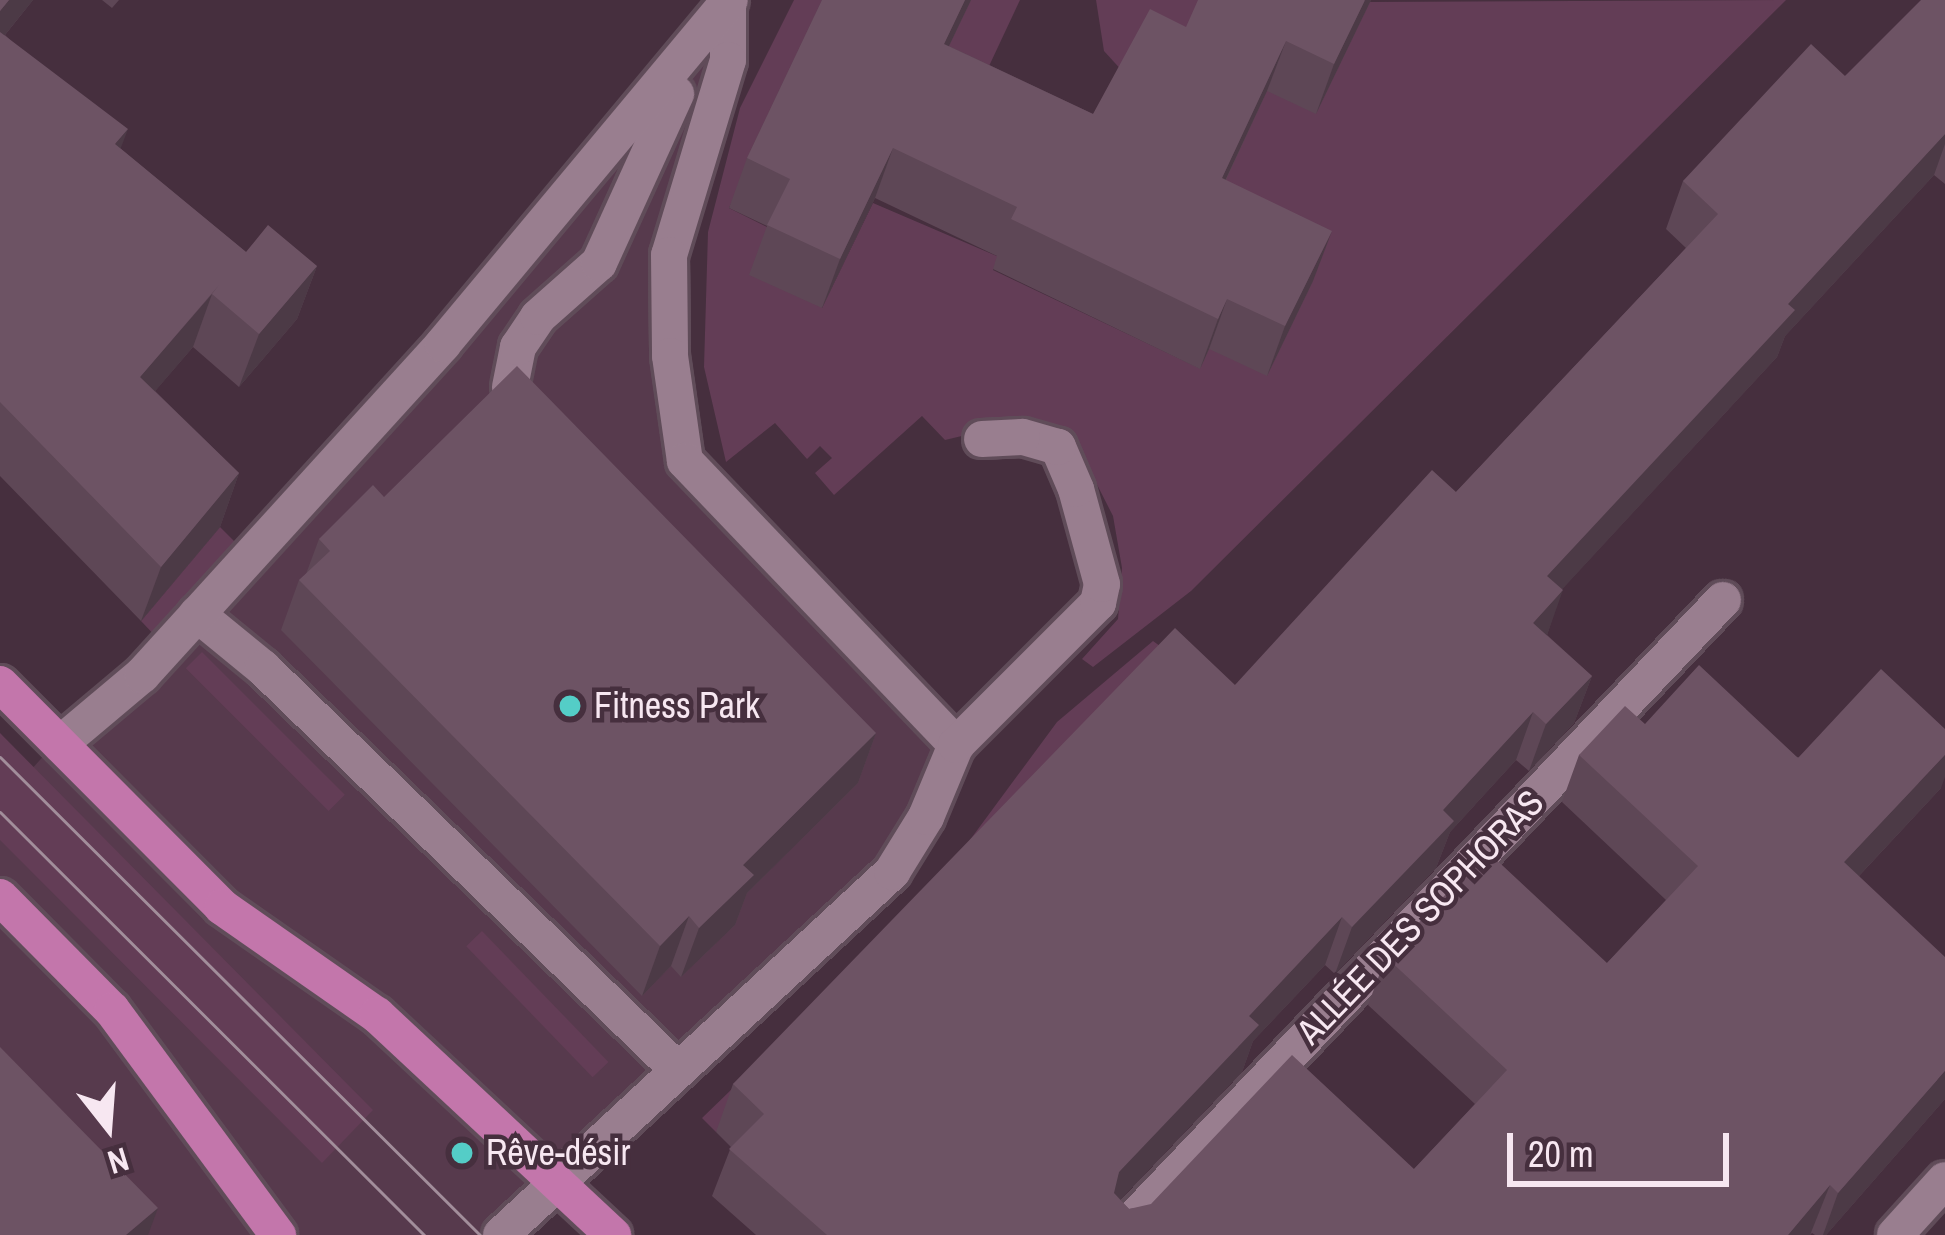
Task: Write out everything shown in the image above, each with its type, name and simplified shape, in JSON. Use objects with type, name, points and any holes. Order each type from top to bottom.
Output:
[{"type":"main road","points":[[0,684],[222,908],[377,1015],[613,1235]]},
{"type":"main road","points":[[0,897],[112,1010],[278,1235]]},
{"type":"street","points":[[510,387],[518,347],[538,316],[599,263],[659,125],[729,1]]},
{"type":"street","points":[[60,744],[142,675],[458,328],[729,1]]},
{"type":"street","points":[[729,1],[728,60],[669,255],[670,356],[685,461],[956,745]]},
{"type":"street","points":[[501,1235],[892,872],[926,818],[956,745],[1088,620],[1102,584],[1076,489],[1058,447],[1022,437],[982,439]]},
{"type":"street","name":"ALLÉE DES SOPHORAS","points":[[1118,1235],[1723,600]]},
{"type":"street","points":[[197,614],[263,668],[678,1070]]},
{"type":"street","points":[[1895,1235],[1945,1180]]},
{"type":"shaded area","points":[[794,0],[828,0],[729,208],[771,229],[822,308],[873,203],[999,257],[993,270],[1199,368],[1203,228],[1263,89],[1370,2],[1786,0],[1191,591],[1093,667],[1082,659],[1118,619],[1122,568],[1113,516],[1083,457],[1057,428],[1020,422],[945,440],[922,416],[834,495],[815,473],[832,458],[820,446],[807,459],[775,423],[726,462],[704,367],[708,232],[740,108]]},
{"type":"shaded area","points":[[968,0],[1020,0],[967,113],[926,93]]},
{"type":"shaded area","points":[[1096,0],[1204,0],[1167,76],[1125,74],[1104,51]]},
{"type":"shaded area","points":[[728,2],[669,255],[685,461],[956,745],[926,817],[501,1235],[0,1235],[0,804]]},
{"type":"shaded area","points":[[220,527],[242,549],[160,641],[141,621]]},
{"type":"shaded area","points":[[1153,641],[1171,654],[716,1132],[702,1118],[922,905],[1057,722]]},
{"type":"shaded area","points":[[202,652],[345,795],[329,811],[186,668]]},
{"type":"shaded area","points":[[0,733],[373,1110],[322,1163],[0,840]]},
{"type":"shaded area","points":[[482,931],[608,1062],[593,1077],[466,946]]},
{"type":"building","points":[[822,0],[965,0],[944,44],[1093,114],[1150,9],[1186,27],[1198,0],[1365,0],[1334,64],[1286,41],[1222,178],[1332,231],[1285,326],[1227,299],[1218,319],[1011,219],[1017,207],[893,148],[840,259],[767,225],[790,179],[747,158]]},
{"type":"building","points":[[1921,0],[1945,0],[1945,134],[1788,304],[1795,310],[1547,576],[1563,590],[1533,623],[1592,676],[1546,724],[1533,712],[1443,810],[1454,821],[1352,927],[1342,917],[1249,1016],[1259,1025],[1119,1172],[1114,1193],[1129,1209],[1151,1204],[1292,1055],[1414,1169],[1507,1070],[1386,957],[1487,851],[1607,963],[1698,866],[1579,755],[1625,706],[1645,724],[1699,665],[1798,758],[1881,669],[1945,729],[1945,755],[1844,862],[1945,957],[1945,1071],[1838,1193],[1830,1185],[1788,1235],[827,1235],[729,1149],[764,1114],[733,1084],[1175,628],[1235,685],[1432,470],[1456,492],[1718,214],[1683,181],[1811,44],[1845,76]]},
{"type":"building","points":[[0,32],[128,129],[115,144],[246,252],[268,225],[317,266],[259,334],[212,294],[219,285],[140,377],[239,473],[161,567],[0,402]]},
{"type":"building","name":"Fitness Park","points":[[517,366],[876,733],[743,865],[754,875],[699,928],[689,916],[660,946],[299,580],[330,551],[319,539],[373,485],[384,497]]},
{"type":"building","points":[[0,1047],[158,1208],[126,1235],[0,1235]]},
{"type":"tram line","points":[[0,757],[480,1235]]},
{"type":"tram line","points":[[0,812],[424,1235]]},
{"type":"place","name":"Fitness Park","points":[[570,706]]},
{"type":"place","name":"Rêve-désir","points":[[462,1153]]}]
